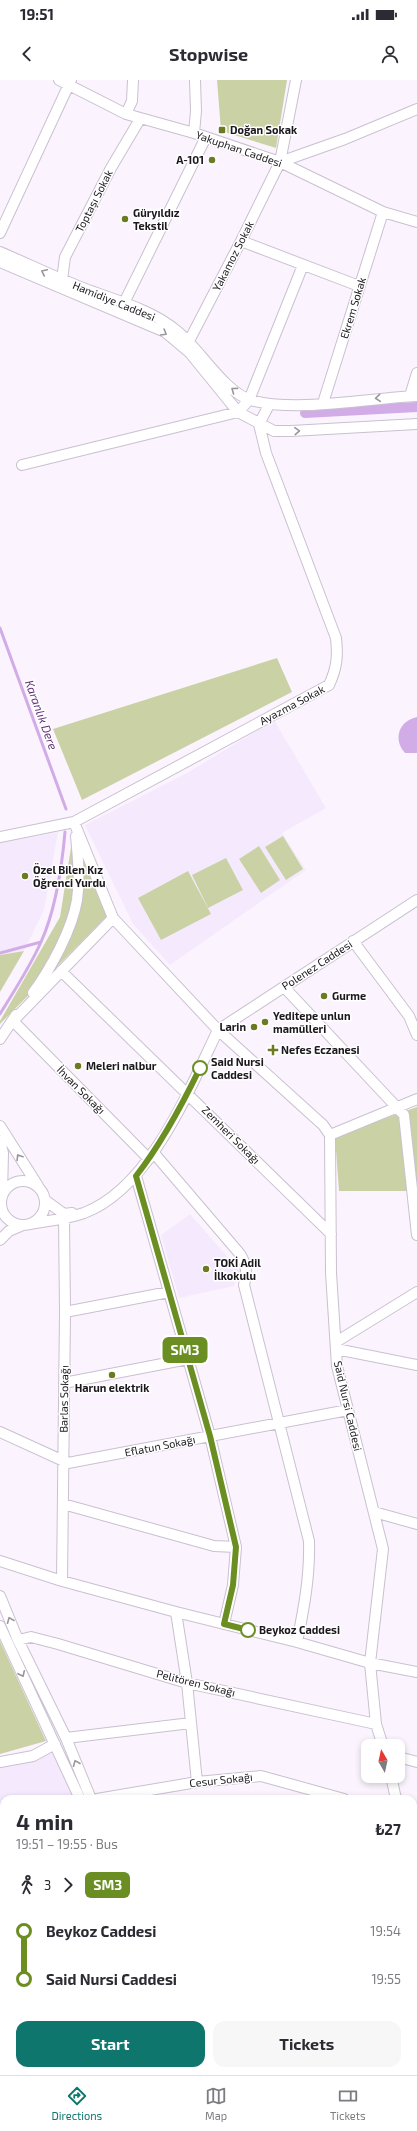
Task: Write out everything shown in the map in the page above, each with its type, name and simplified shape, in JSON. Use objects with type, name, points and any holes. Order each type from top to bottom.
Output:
[{"type":"street","name":"Yakuphan Caddesi","points":[[59,80],[71,83],[126,114],[194,133],[280,162],[383,212],[417,222]]},
{"type":"street","points":[[126,114],[132,101],[132,80]]},
{"type":"street","points":[[194,133],[196,111],[195,80]]},
{"type":"street","name":"Yakamoz Sokak","points":[[186,344],[242,241],[280,162],[296,80]]},
{"type":"street","points":[[0,233],[71,83]]},
{"type":"street","points":[[280,162],[345,139],[417,109]]},
{"type":"street","points":[[405,114],[417,117]]},
{"type":"street","name":"Toptaşı Sokak","points":[[61,284],[65,257],[111,168],[140,119]]},
{"type":"street","points":[[121,308],[206,137]]},
{"type":"street","name":"Ekrem Sokak","points":[[323,403],[383,212]]},
{"type":"street","points":[[242,241],[359,286]]},
{"type":"street","name":"Hamidiye Caddesi","points":[[0,252],[61,284],[121,308],[186,344]]},
{"type":"street","points":[[0,262],[61,284]]},
{"type":"street","points":[[22,465],[238,412],[249,400],[303,265]]},
{"type":"street","points":[[186,344],[230,387],[249,400],[270,405],[323,403],[414,396],[417,373]]},
{"type":"street","points":[[186,344],[190,353],[238,412],[259,424],[274,430],[291,432],[417,424]]},
{"type":"street","points":[[259,424],[270,405]]},
{"type":"street","name":"Ayazma Sokak","points":[[0,837],[75,824],[329,685],[335,671],[338,656],[336,638],[266,453],[259,424]]},
{"type":"street","points":[[75,824],[113,918],[218,1030],[323,1126],[330,1135],[399,1108],[417,1099]]},
{"type":"street","points":[[0,1039],[42,980],[62,944],[76,900],[78,867],[75,824]]},
{"type":"street","name":"Polenez Caddesi","points":[[218,1030],[417,900]]},
{"type":"street","points":[[12,1021],[113,918]]},
{"type":"street","points":[[353,941],[398,1001],[416,1030]]},
{"type":"street","name":"Zemheri Sokağı","points":[[61,971],[188,1093],[331,1234]]},
{"type":"street","points":[[284,987],[404,1115],[417,1235]]},
{"type":"street","name":"İhvan Sokağı","points":[[12,1021],[151,1156],[243,1258],[246,1273],[244,1285],[309,1541],[310,1568],[308,1593],[297,1642]]},
{"type":"street","points":[[0,1142],[4,1153],[1,1212],[7,1219],[12,1222],[27,1224],[84,1213],[102,1204],[120,1191],[136,1176],[151,1156],[188,1093],[218,1030]]},
{"type":"street","points":[[0,1126],[45,1200],[64,1214],[84,1213]]},
{"type":"street","name":"Said Nursi Caddesi","points":[[330,1135],[331,1234],[337,1366],[383,1549],[370,1663],[376,1724],[381,1739]]},
{"type":"street","points":[[136,1176],[210,1436],[236,1547],[233,1585],[224,1624]]},
{"type":"street","points":[[2,1195],[12,1184],[19,1181],[26,1181],[39,1188]]},
{"type":"street","points":[[0,1240],[9,1231],[35,1221],[43,1212],[45,1200]]},
{"type":"street","name":"Barlas Sokağı","points":[[62,1581],[65,1312],[64,1218]]},
{"type":"street","points":[[65,1312],[169,1292]]},
{"type":"street","points":[[336,1346],[417,1292]]},
{"type":"street","points":[[336,1346],[417,1365]]},
{"type":"street","points":[[64,1383],[188,1359]]},
{"type":"street","name":"Eflatun Sokağı","points":[[0,1432],[68,1463],[348,1410]]},
{"type":"street","points":[[63,1504],[214,1546],[236,1547]]},
{"type":"street","points":[[374,1512],[417,1524]]},
{"type":"street","points":[[0,1561],[62,1581],[176,1612],[297,1642],[370,1663],[417,1672]]},
{"type":"street","points":[[0,1596],[18,1640],[66,1738],[89,1795]]},
{"type":"street","points":[[176,1612],[187,1683],[197,1782]]},
{"type":"street","points":[[0,1626],[78,1795]]},
{"type":"street","name":"Pelitören Sokağı","points":[[18,1640],[31,1637],[187,1683],[376,1724]]},
{"type":"street","points":[[66,1738],[191,1723]]},
{"type":"street","points":[[0,1762],[33,1756],[55,1744]]},
{"type":"street","points":[[405,1759],[417,1762]]},
{"type":"street","name":"Cesur Sokağı","points":[[121,1795],[197,1782],[261,1776],[330,1795]]},
{"type":"street","points":[[393,1783],[395,1795]]},
{"type":"shaded area","points":[[417,717],[417,753],[405,753],[399,742],[399,732],[405,722]]},
{"type":"shaded area","points":[[274,720],[326,808],[282,833],[306,870],[170,965],[133,924],[85,825],[187,773]]},
{"type":"shaded area","name":"Özel Bilen Kız Öğrenci Yurdu","points":[[58,832],[44,910],[24,951],[0,955],[0,843]]},
{"type":"shaded area","points":[[190,1214],[241,1272],[234,1286],[179,1298],[161,1235]]},
{"type":"shaded area","points":[[53,1753],[72,1795],[0,1795],[0,1764]]},
{"type":"green space","points":[[217,80],[287,80],[276,148],[221,131]]},
{"type":"green space","points":[[277,658],[292,692],[82,800],[53,729]]},
{"type":"green space","points":[[283,836],[303,869],[286,880],[265,847]]},
{"type":"green space","points":[[78,840],[107,916],[0,1024],[0,1021],[60,917],[72,841]]},
{"type":"green space","points":[[259,846],[280,880],[261,893],[239,859]]},
{"type":"green space","points":[[226,858],[243,890],[208,908],[192,875]]},
{"type":"green space","points":[[188,871],[211,914],[161,940],[138,898]]},
{"type":"green space","points":[[24,951],[0,992],[0,955]]},
{"type":"green space","points":[[417,1107],[417,1191],[339,1191],[335,1136]]},
{"type":"green space","points":[[0,1641],[46,1741],[0,1754]]},
{"type":"waterway","points":[[305,413],[417,407]]},
{"type":"waterway","name":"Karanlık Dere","points":[[0,628],[66,809]]},
{"type":"waterway","name":"Karanlık Dere","points":[[0,1014],[32,961],[46,930],[57,888],[65,832]]},
{"type":"waterway","points":[[0,953],[41,942]]},
{"type":"bus line","name":"SM3","points":[[200,1068],[188,1093],[149,1159],[136,1176],[210,1436],[236,1547],[233,1585],[224,1624],[248,1630]]},
{"type":"place","name":"Doğan Sokak","points":[[222,130]]},
{"type":"place","name":"A-101","points":[[212,160]]},
{"type":"place","name":"Güryıldız Tekstil","points":[[125,219]]},
{"type":"place","name":"Özel Bilen Kız Öğrenci Yurdu","points":[[25,876]]},
{"type":"place","name":"Gurme","points":[[324,996]]},
{"type":"place","name":"Yeditepe unlun mamülleri","points":[[265,1022]]},
{"type":"place","name":"Larin","points":[[254,1027]]},
{"type":"place","name":"Nefes Eczanesi","points":[[273,1050]]},
{"type":"place","name":"Meleri nalbur","points":[[78,1066]]},
{"type":"place","name":"Said Nursi Caddesi","points":[[200,1068]]},
{"type":"place","name":"TOKİ Adil İlkokulu","points":[[206,1269]]},
{"type":"place","name":"Harun elektrik","points":[[112,1375]]},
{"type":"place","name":"Beykoz Caddesi","points":[[248,1630]]}]
